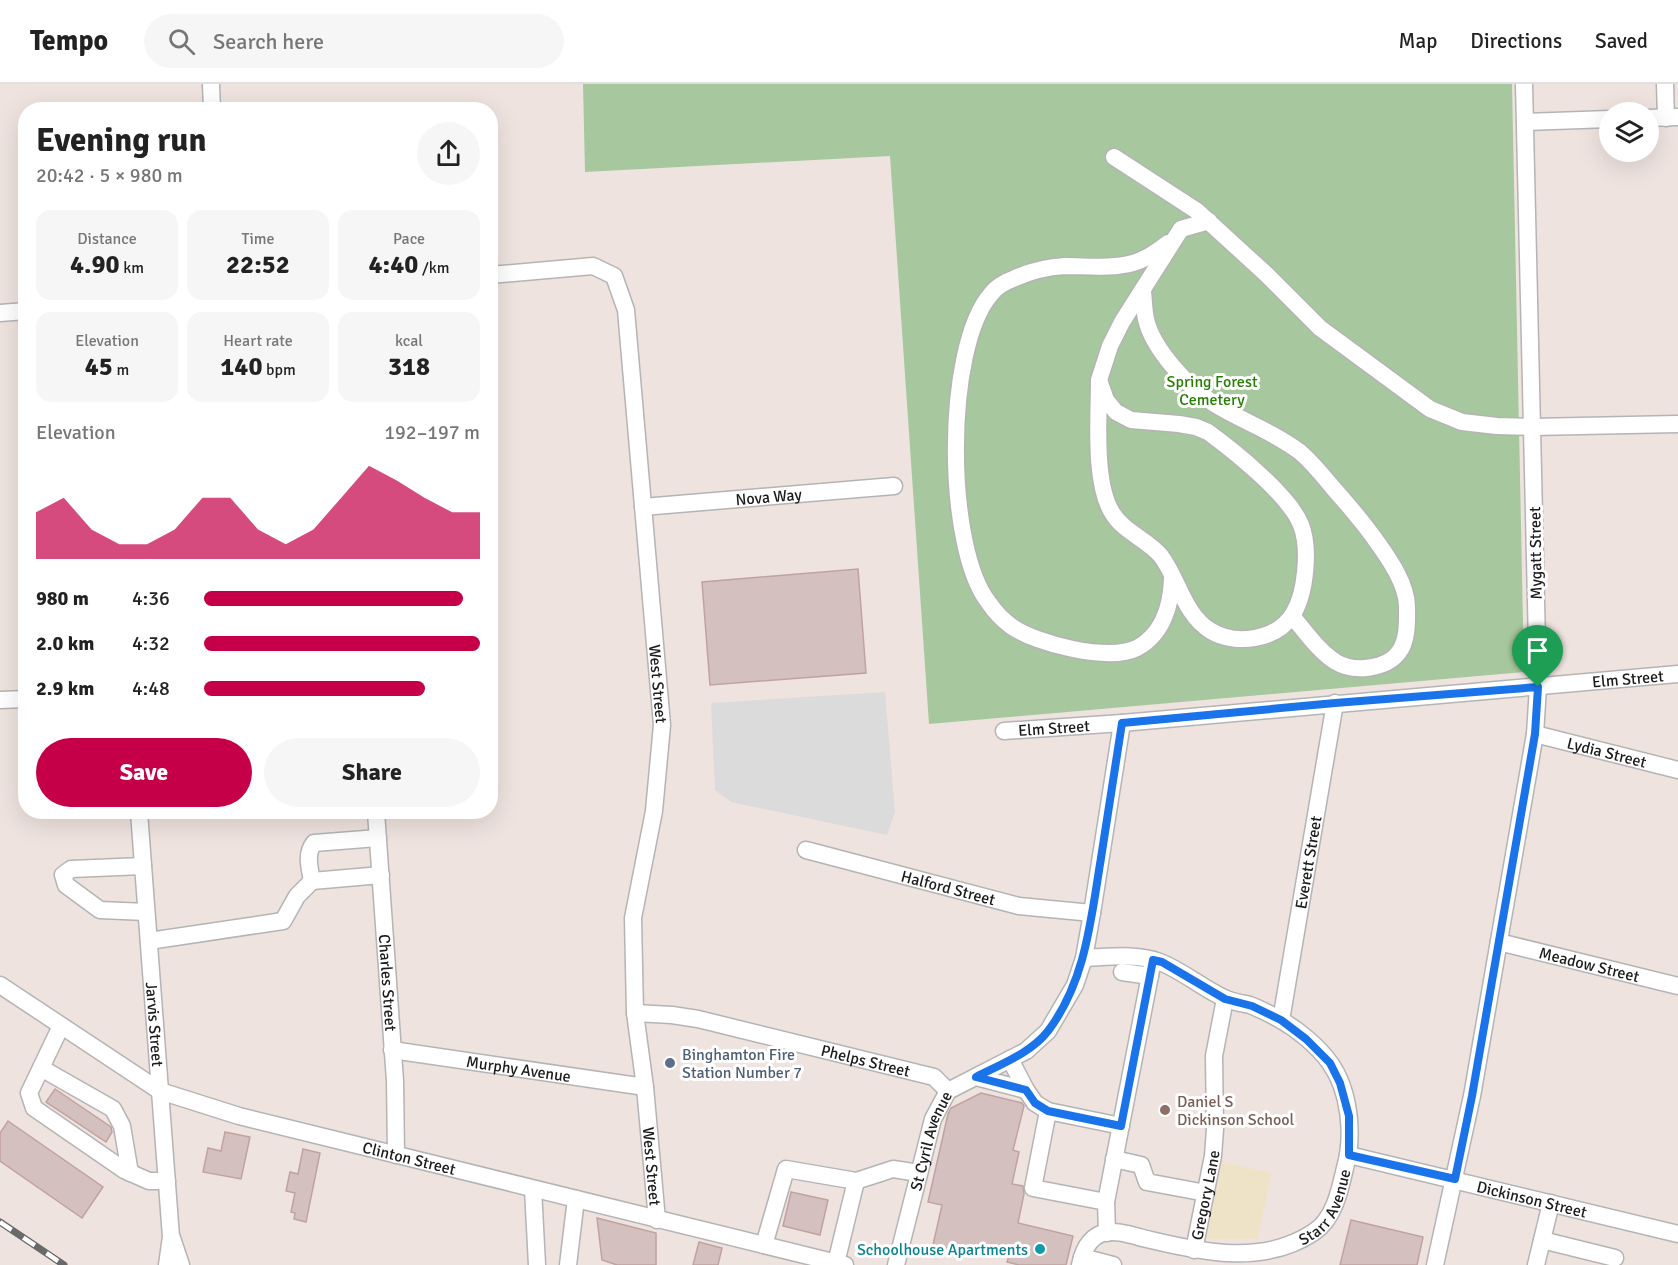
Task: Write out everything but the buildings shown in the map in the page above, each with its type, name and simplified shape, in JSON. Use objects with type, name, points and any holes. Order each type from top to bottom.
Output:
[{"type":"street","points":[[211,84],[212,102]]},
{"type":"street","name":"Mygatt Street","points":[[1435,1265],[1472,1096],[1535,734],[1538,687],[1524,84]]},
{"type":"street","points":[[1665,84],[1672,118]]},
{"type":"street","points":[[1525,122],[1599,120]]},
{"type":"street","points":[[1114,157],[1209,221],[1320,328],[1430,408],[1462,422],[1497,426],[1678,423]]},
{"type":"street","points":[[1099,380],[1106,400],[1116,412],[1131,420],[1179,424],[1208,432],[1291,507],[1301,525],[1306,551],[1303,579],[1292,616],[1278,628],[1263,636],[1247,639],[1227,638],[1211,631],[1198,621],[1188,608],[1160,555],[1118,521],[1107,502],[1099,455],[1099,380],[1110,346],[1122,322],[1178,233],[1180,200]]},
{"type":"street","points":[[1172,576],[1171,599],[1160,626],[1145,642],[1129,650],[1115,653],[1093,653],[1067,648],[1012,627],[987,601],[969,564],[960,518],[957,418],[961,370],[980,310],[991,293],[1004,283],[1042,269],[1064,266],[1100,267],[1132,263],[1151,256],[1178,233],[1209,221]]},
{"type":"street","name":"West Street","points":[[498,274],[593,266],[614,276],[626,310],[662,725],[654,811],[633,918],[635,1013],[645,1087],[657,1220]]},
{"type":"street","points":[[1143,292],[1146,320],[1154,339],[1167,358],[1197,391],[1214,403],[1288,443],[1312,463],[1379,544],[1390,561],[1407,602],[1407,624],[1400,651],[1389,661],[1364,668],[1337,663],[1292,616]]},
{"type":"street","points":[[0,313],[18,312]]},
{"type":"street","name":"Nova Way","points":[[643,507],[894,486]]},
{"type":"street","name":"Elm Street","points":[[1004,731],[1122,723],[1678,674]]},
{"type":"street","points":[[0,700],[18,699]]},
{"type":"street","name":"Everett Street","points":[[1281,1020],[1335,703]]},
{"type":"street","name":"St Cyril Avenue","points":[[896,1265],[933,1119],[948,1091],[1026,1051],[1048,1031],[1076,985],[1084,958],[1092,913],[1122,723]]},
{"type":"street","name":"Lydia Street","points":[[1535,734],[1678,770]]},
{"type":"street","name":"Jarvis Street","points":[[140,819],[171,1237],[167,1265]]},
{"type":"street","name":"Charles Street","points":[[377,819],[392,1050],[396,1155]]},
{"type":"street","points":[[312,881],[309,858],[310,848],[314,843],[378,838]]},
{"type":"street","name":"Halford Street","points":[[806,850],[1018,906],[1092,913]]},
{"type":"street","points":[[143,866],[71,869],[63,875],[66,885],[100,910],[146,912]]},
{"type":"street","points":[[149,941],[283,921],[297,896],[312,881],[381,875]]},
{"type":"street","name":"Meadow Street","points":[[1499,942],[1678,986]]},
{"type":"street","name":"Starr Avenue","points":[[1084,958],[1126,956],[1152,968],[1162,962],[1225,999],[1252,1006],[1281,1020],[1306,1039],[1330,1063],[1340,1083],[1349,1116],[1349,1155],[1339,1193],[1327,1219],[1316,1231],[1293,1244],[1253,1253],[1219,1253],[1194,1250],[1115,1232],[1107,1233]]},
{"type":"street","points":[[1113,1265],[1081,1261],[1091,1240],[1107,1233],[1106,1202],[1152,968],[1122,972]]},
{"type":"street","name":"Clinton Street","points":[[0,985],[160,1091],[239,1116],[764,1245],[811,1261],[840,1264]]},
{"type":"street","name":"Gregory Lane","points":[[1194,1250],[1213,1156],[1214,1056],[1225,999]]},
{"type":"street","name":"Phelps Street","points":[[635,1013],[672,1015],[698,1020],[934,1077],[948,1091]]},
{"type":"street","points":[[61,1026],[29,1093],[34,1108],[124,1170],[149,1181],[167,1181]]},
{"type":"street","name":"Murphy Avenue","points":[[392,1050],[645,1087]]},
{"type":"street","points":[[1010,1059],[1035,1103],[1048,1111],[1121,1126]]},
{"type":"street","points":[[41,1068],[113,1110],[122,1126],[130,1173]]},
{"type":"street","points":[[976,1077],[1026,1090]]},
{"type":"street","points":[[1048,1111],[1033,1188],[1106,1202]]},
{"type":"street","name":"Dickinson Street","points":[[1349,1155],[1678,1234]]},
{"type":"street","points":[[1114,1159],[1141,1165],[1147,1182],[1206,1192]]},
{"type":"street","points":[[764,1245],[786,1170],[856,1181],[893,1169],[919,1173]]},
{"type":"street","points":[[840,1264],[856,1181]]},
{"type":"street","points":[[533,1189],[537,1265]]},
{"type":"street","points":[[568,1265],[576,1200]]},
{"type":"street","points":[[1536,1265],[1551,1203]]},
{"type":"street","name":"Jarvis Street","points":[[171,1237],[181,1265]]},
{"type":"street","points":[[1542,1240],[1615,1258]]},
{"type":"shaded area","points":[[885,692],[895,812],[887,835],[731,802],[715,790],[711,703]]},
{"type":"shaded area","points":[[1222,1162],[1271,1173],[1258,1239],[1206,1239]]},
{"type":"green space","name":"Spring Forest Cemetery","points":[[583,84],[1512,84],[1524,672],[929,724],[890,156],[585,172]]},
{"type":"railway","points":[[0,1222],[64,1265]]},
{"type":"place","name":"Binghamton Fire Station Number 7","points":[[670,1063]]},
{"type":"place","name":"Daniel S Dickinson School","points":[[1165,1110]]},
{"type":"place","name":"Schoolhouse Apartments","points":[[1040,1249]]},
{"type":"route","points":[[1538,687],[1535,734],[1472,1096],[1455,1179],[1349,1155],[1349,1116],[1340,1083],[1330,1063],[1306,1039],[1281,1020],[1252,1006],[1225,999],[1162,962],[1153,960],[1121,1126],[1048,1111],[1035,1103],[1026,1090],[976,1077],[1026,1051],[1048,1031],[1076,985],[1084,958],[1092,913],[1122,723],[1538,687]]}]
